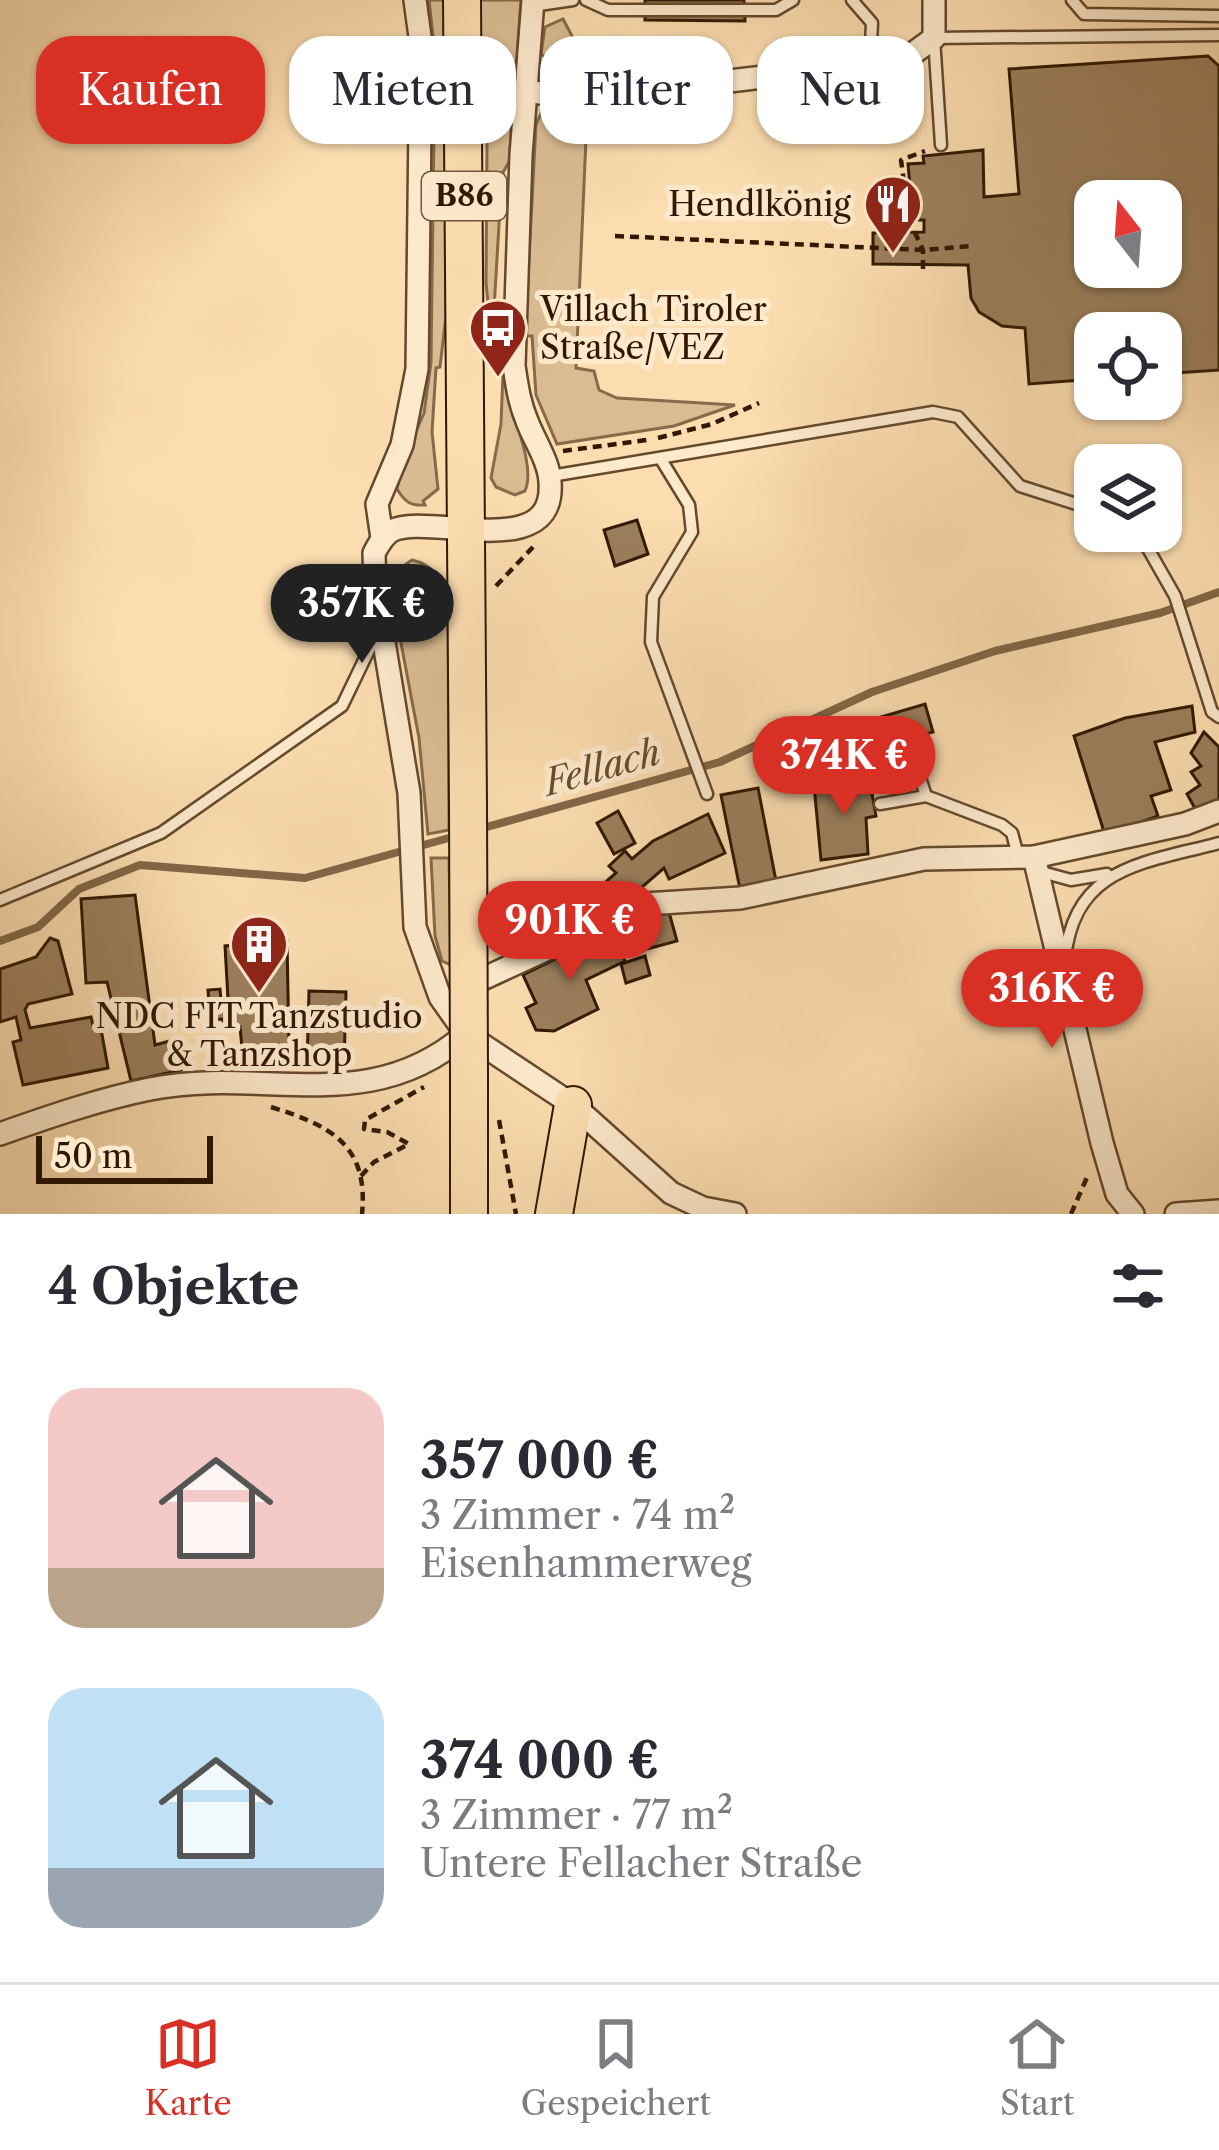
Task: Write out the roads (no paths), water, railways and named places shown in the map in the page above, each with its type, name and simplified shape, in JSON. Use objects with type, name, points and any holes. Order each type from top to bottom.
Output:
[{"type":"main road","name":"B86","points":[[462,0],[468,807],[454,1075],[469,1214]]},
{"type":"main road","points":[[554,1214],[573,1106]]},
{"type":"street","points":[[415,0],[421,44],[417,369],[402,445],[377,504],[382,538],[374,553],[375,588],[412,834],[416,927],[440,997],[466,1034],[573,1106],[671,1193],[703,1211],[735,1214]]},
{"type":"street","points":[[924,45],[934,38],[934,0]]},
{"type":"street","points":[[382,538],[408,526],[466,531],[520,527],[543,511],[550,476],[518,396],[514,366],[533,3]]},
{"type":"street","points":[[526,91],[561,96],[620,94],[757,76]]},
{"type":"street","points":[[440,997],[508,971],[645,904],[740,898],[924,859],[1030,862],[1186,824],[1219,811]]},
{"type":"street","points":[[1030,862],[1064,976],[1102,1143],[1117,1194],[1133,1214]]},
{"type":"street","points":[[0,1133],[150,1089],[256,1080],[346,1088],[393,1077],[440,1057],[466,1034]]},
{"type":"street","points":[[1176,1214],[1219,1210]]},
{"type":"lane","points":[[533,3],[573,0]]},
{"type":"lane","points":[[586,0],[608,10],[776,10],[793,0]]},
{"type":"lane","points":[[851,0],[872,23],[871,36]]},
{"type":"lane","points":[[1072,0],[1084,14],[1219,16]]},
{"type":"lane","points":[[941,145],[934,38],[1219,35]]},
{"type":"lane","points":[[550,476],[662,461],[932,412],[958,417],[1020,486],[1074,503]]},
{"type":"lane","points":[[662,461],[689,505],[692,532],[653,597],[651,643],[705,789]]},
{"type":"lane","points":[[1150,552],[1175,596],[1212,712],[1219,717]]},
{"type":"lane","points":[[0,900],[161,833],[342,706],[383,621]]},
{"type":"lane","points":[[909,744],[926,796]]},
{"type":"lane","points":[[880,804],[926,796],[1002,825],[1030,862],[1071,880],[1219,843]]},
{"type":"lane","points":[[1064,976],[1072,925],[1110,873]]},
{"type":"waterway","name":"Fellach","points":[[476,830],[720,762],[872,692],[995,651],[1160,613],[1219,592]]},
{"type":"waterway","name":"Fellach","points":[[0,941],[38,927],[79,889],[140,865],[305,878],[456,836]]},
{"type":"place","name":"Hendlkönig","points":[[893,255]]},
{"type":"place","name":"Villach Tiroler Straße/VEZ","points":[[498,379]]},
{"type":"place","name":"NDC FIT Tanzstudio & Tanzshop","points":[[259,995]]}]
